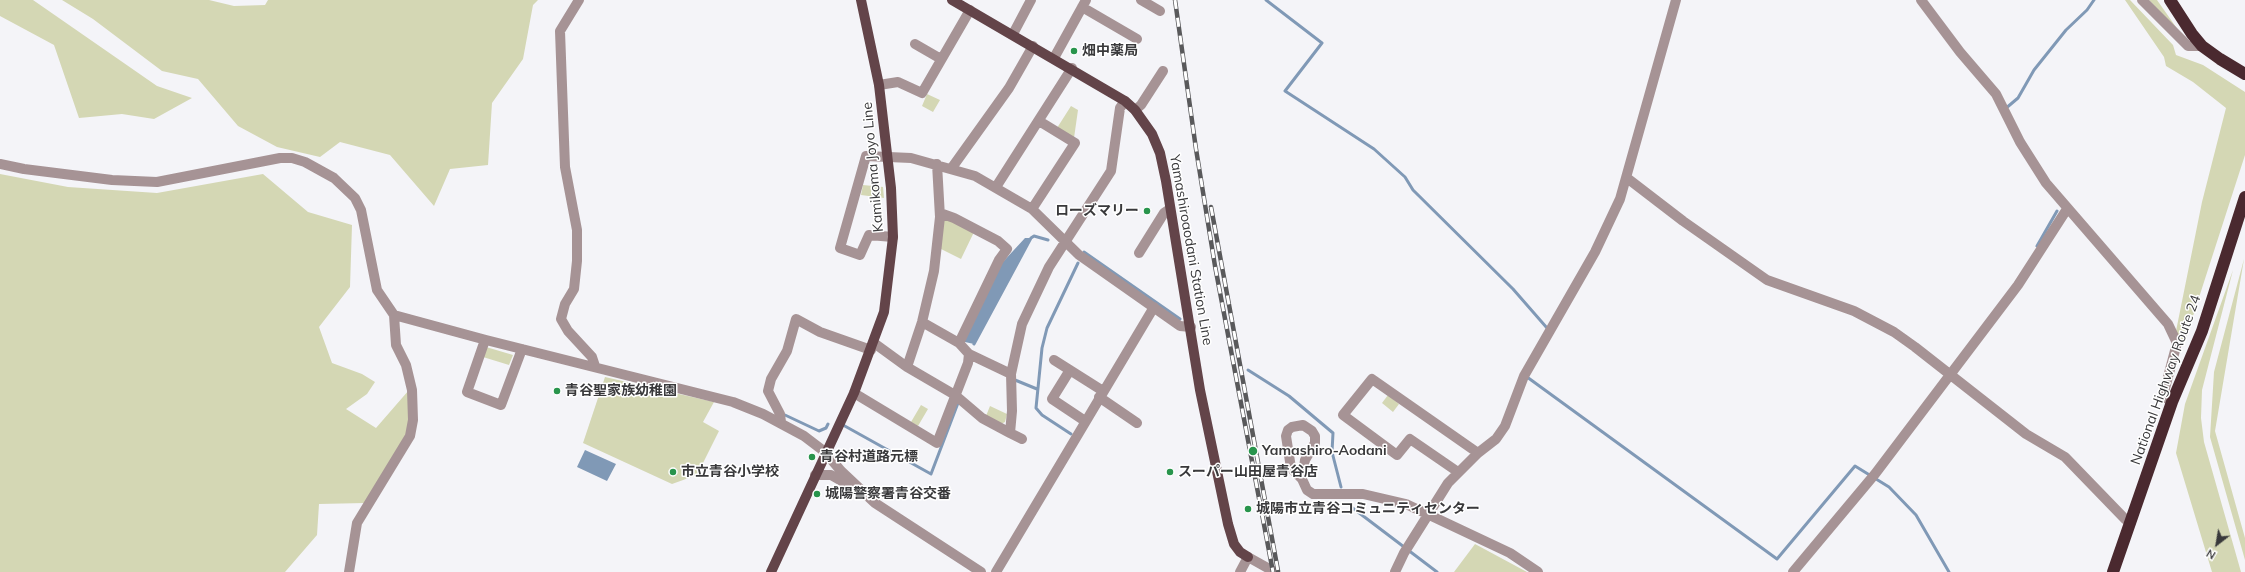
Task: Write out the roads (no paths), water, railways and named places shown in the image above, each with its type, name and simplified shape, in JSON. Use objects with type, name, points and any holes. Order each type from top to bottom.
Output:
[{"type":"highway","points":[[2170,0],[2192,34],[2202,46],[2245,74]]},
{"type":"highway","name":"National Highway Route 24","points":[[2113,572],[2172,402],[2202,331],[2245,198]]},
{"type":"main road","name":"Kamikoma Joyo Line","points":[[771,572],[825,452],[854,393],[884,312],[893,236],[891,188],[879,85],[861,0]]},
{"type":"main road","name":"Yamashiroaodani Station Line","points":[[952,0],[1072,68],[1125,101],[1135,110],[1152,134],[1160,153],[1191,327],[1200,390],[1228,524],[1234,544],[1240,552],[1248,557]]},
{"type":"street","points":[[579,0],[560,31],[565,168],[577,230],[578,261],[574,289],[565,304],[561,319],[568,331],[592,357],[595,366]]},
{"type":"street","points":[[1013,34],[1031,0]]},
{"type":"street","points":[[1141,0],[1160,11]]},
{"type":"street","points":[[1395,572],[1407,549],[1429,514],[1458,472],[1478,453],[1496,439],[1505,426],[1524,376],[1595,252],[1620,199],[1627,178],[1676,0]]},
{"type":"street","points":[[1921,0],[1960,52],[1996,94],[2032,163],[2067,209],[2168,324],[2177,343],[2164,392],[2166,398],[2172,402]]},
{"type":"street","points":[[2142,0],[2188,46],[2202,46]]},
{"type":"street","points":[[1054,58],[1084,4],[1137,39]]},
{"type":"street","points":[[879,85],[898,82],[922,93],[970,10]]},
{"type":"street","points":[[915,44],[941,59]]},
{"type":"street","points":[[952,169],[969,141],[1009,88],[1033,46]]},
{"type":"street","points":[[996,187],[1072,68]]},
{"type":"street","points":[[1135,110],[1141,105],[1163,71]]},
{"type":"street","points":[[1010,432],[1012,412],[1011,374],[1022,324],[1049,267],[1111,171],[1120,108],[1125,101]]},
{"type":"street","points":[[1032,209],[1075,143],[1039,121]]},
{"type":"street","points":[[893,236],[869,235],[860,255],[840,248],[866,156],[911,158],[937,164],[975,176],[996,187],[1032,209],[1079,255],[1180,326],[1191,327]]},
{"type":"street","points":[[0,164],[24,169],[112,180],[157,182],[280,158],[292,158],[306,162],[334,178],[355,198],[361,210],[377,290],[394,315],[396,345],[406,365],[412,390],[414,420],[410,436],[357,523],[349,572]]},
{"type":"street","points":[[907,367],[922,322],[934,271],[940,213],[937,164]]},
{"type":"street","points":[[1627,178],[1683,221],[1767,280],[1854,311],[1894,332],[1951,373],[2026,434],[2066,457],[2126,519],[2130,521]]},
{"type":"street","points":[[1139,253],[1164,213],[1170,209]]},
{"type":"street","points":[[1793,572],[1875,474],[2018,285],[2067,209]]},
{"type":"street","points":[[940,213],[954,218],[998,241],[1007,249],[999,260],[959,344]]},
{"type":"street","points":[[996,572],[1101,394],[1128,354],[1154,307]]},
{"type":"street","points":[[394,315],[484,340],[595,366],[733,402],[780,422],[804,436],[825,452],[862,493]]},
{"type":"street","points":[[780,422],[780,414],[768,391],[771,379],[787,351],[796,319],[820,332],[872,347],[955,395],[982,418],[1022,439]]},
{"type":"street","points":[[922,322],[959,344],[969,354],[1011,374]]},
{"type":"street","points":[[484,340],[467,392],[501,405],[522,349]]},
{"type":"street","points":[[854,393],[937,443],[968,363],[969,354]]},
{"type":"street","points":[[1054,360],[1070,370],[1137,423]]},
{"type":"street","points":[[1070,370],[1052,399],[1085,422]]},
{"type":"street","points":[[1458,472],[1410,439],[1397,455],[1343,415],[1372,379],[1478,453]]},
{"type":"street","points":[[1302,479],[1305,460],[1316,443],[1312,431],[1303,425],[1292,427],[1288,430],[1286,436],[1291,468],[1302,479],[1307,490],[1313,494],[1363,494],[1399,502],[1429,514],[1510,553],[1538,572]]},
{"type":"street","points":[[815,475],[831,475],[862,493],[981,572]]},
{"type":"street","points":[[1240,572],[1248,557],[1275,572]]},
{"type":"water","points":[[1025,238],[1031,238],[974,344],[965,342],[964,338],[1001,264]]},
{"type":"water","points":[[585,450],[616,464],[607,481],[577,467]]},
{"type":"waterway","points":[[1266,0],[1322,43],[1285,91],[1374,149],[1405,177],[1413,190],[1513,289],[1547,328]]},
{"type":"waterway","points":[[2005,109],[2018,98],[2034,70],[2066,30],[2087,10],[2094,0]]},
{"type":"waterway","points":[[2037,246],[2057,211]]},
{"type":"waterway","points":[[974,344],[1031,238],[1034,236],[1048,240]]},
{"type":"waterway","points":[[1084,252],[1180,319]]},
{"type":"waterway","points":[[1071,434],[1042,415],[1036,408],[1042,348],[1047,328],[1078,263]]},
{"type":"waterway","points":[[1248,370],[1289,396],[1333,433],[1332,452],[1341,487]]},
{"type":"waterway","points":[[1527,377],[1777,559],[1855,466],[1889,487],[1916,515],[1949,572]]},
{"type":"waterway","points":[[1015,380],[1037,389]]},
{"type":"waterway","points":[[843,425],[931,474],[958,403]]},
{"type":"waterway","points":[[785,415],[819,431],[826,428],[828,424]]},
{"type":"waterway","points":[[1350,506],[1437,572]]},
{"type":"railway","points":[[1175,0],[1196,149],[1215,266],[1273,572]]},
{"type":"railway","points":[[1211,207],[1278,571]]},
{"type":"place","name":"畑中薬局","points":[[1074,51]]},
{"type":"place","name":"ローズマリー","points":[[1147,211]]},
{"type":"place","name":"青谷聖家族幼稚園","points":[[557,391]]},
{"type":"place","name":"Yamashiro-Aodani","points":[[1253,451]]},
{"type":"place","name":"青谷村道路元標","points":[[812,457]]},
{"type":"place","name":"市立青谷小学校","points":[[673,472]]},
{"type":"place","name":"スーパー山田屋青谷店","points":[[1170,472]]},
{"type":"place","name":"城陽警察署青谷交番","points":[[817,494]]},
{"type":"place","name":"城陽市立青谷コミュニティセンター","points":[[1248,509]]}]
